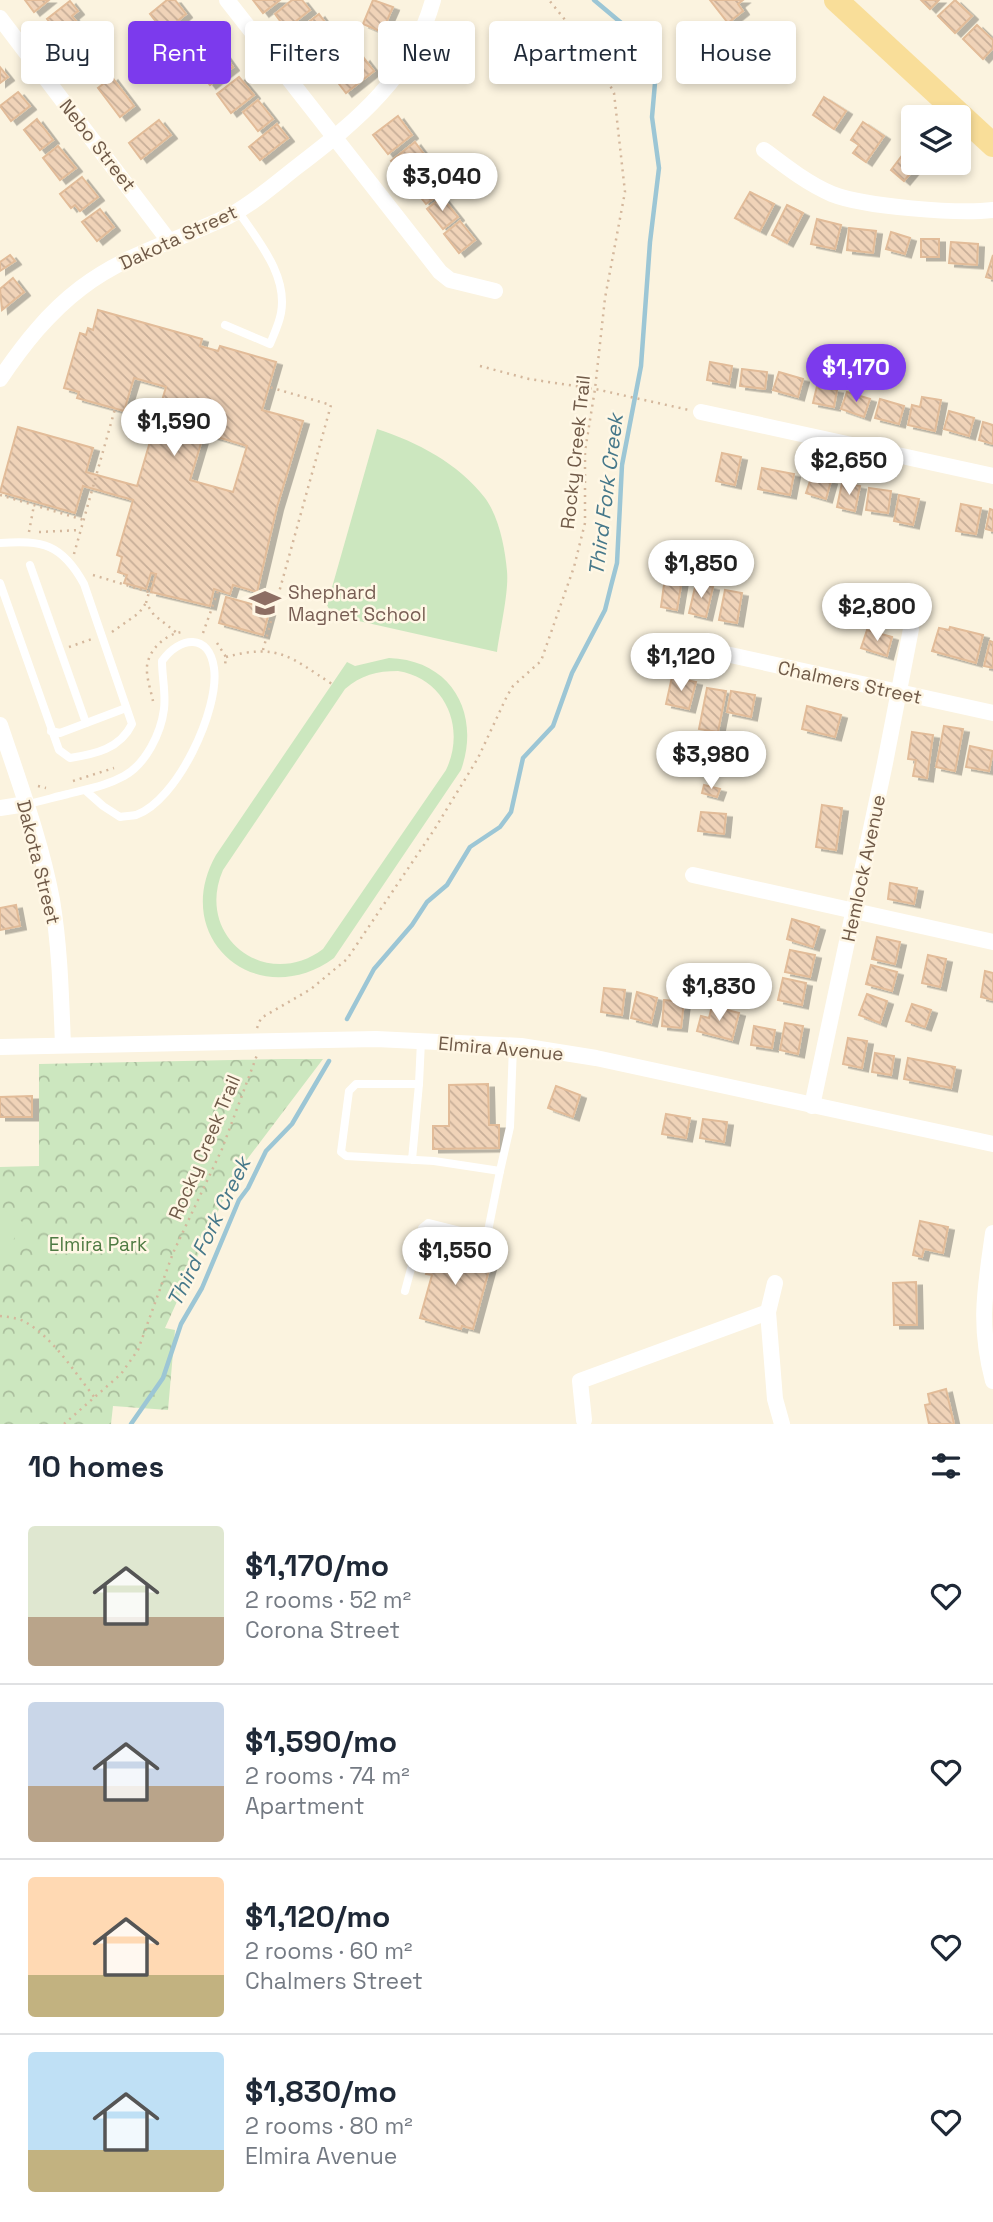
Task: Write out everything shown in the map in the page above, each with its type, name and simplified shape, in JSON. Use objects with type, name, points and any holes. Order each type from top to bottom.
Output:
[{"type":"main road","points":[[836,0],[993,145]]},
{"type":"street","points":[[228,0],[440,272],[450,280],[495,291]]},
{"type":"street","name":"Dakota Street","points":[[0,379],[7,356],[82,286],[124,261],[238,211],[335,138],[371,106],[397,74],[419,41],[433,0]]},
{"type":"street","name":"Nebo Street","points":[[0,18],[169,241]]},
{"type":"street","points":[[764,150],[788,168],[834,194],[900,206],[965,211],[993,210]]},
{"type":"street","points":[[701,412],[993,476]]},
{"type":"street","name":"Hemlock Avenue","points":[[812,1106],[911,629]]},
{"type":"street","name":"Chalmers Street","points":[[667,641],[993,713]]},
{"type":"street","name":"Dakota Street","points":[[0,725],[26,804],[51,897],[61,983],[63,1045]]},
{"type":"street","points":[[0,808],[26,804]]},
{"type":"street","points":[[693,876],[993,942]]},
{"type":"street","name":"Elmira Avenue","points":[[0,1046],[312,1040],[421,1041],[513,1046],[596,1058],[993,1144]]},
{"type":"street","points":[[993,1233],[983,1324],[986,1354],[993,1381]]},
{"type":"street","points":[[775,1283],[768,1312],[775,1399],[782,1424]]},
{"type":"street","points":[[585,1423],[580,1381],[768,1312]]},
{"type":"lane","points":[[225,325],[270,344],[281,314],[282,292],[272,263],[238,211]]},
{"type":"lane","points":[[0,543],[38,542],[59,552],[74,565],[84,584],[132,724],[126,737],[116,745],[70,758],[59,750],[0,583]]},
{"type":"lane","points":[[30,565],[86,723]]},
{"type":"lane","points":[[26,804],[85,790],[126,776],[149,752],[164,711],[162,661],[170,649],[185,641],[200,643],[210,653],[215,670],[209,712],[186,766],[154,804],[137,814],[120,817],[85,790]]},
{"type":"lane","points":[[51,731],[60,733],[126,708]]},
{"type":"lane","points":[[412,1160],[421,1041]]},
{"type":"lane","points":[[405,1291],[422,1228],[428,1223],[480,1236],[488,1231],[510,1127],[513,1046]]},
{"type":"lane","points":[[419,1084],[356,1084],[349,1091],[341,1152],[346,1156],[412,1160],[500,1171]]},
{"type":"path","name":"Rocky Creek Trail","points":[[257,1028],[261,1018],[312,989],[347,959],[472,769],[513,686],[541,661],[574,567],[585,523],[586,451],[605,298],[625,192],[614,93],[595,57],[549,0]]},
{"type":"path","points":[[480,366],[529,379],[595,389],[701,412]]},
{"type":"path","points":[[263,650],[331,405],[269,387]]},
{"type":"path","points":[[74,554],[115,408]]},
{"type":"path","points":[[0,495],[84,520]]},
{"type":"path","points":[[29,532],[34,505]]},
{"type":"path","points":[[39,532],[81,530]]},
{"type":"path","points":[[89,574],[149,592]]},
{"type":"path","points":[[154,574],[146,603],[154,615],[177,633]]},
{"type":"path","points":[[203,634],[218,591]]},
{"type":"path","points":[[226,657],[248,651],[281,653],[332,684]]},
{"type":"path","name":"Rocky Creek Trail","points":[[64,1424],[121,1374],[138,1350],[173,1253],[222,1149],[258,1052]]},
{"type":"path","points":[[0,1316],[26,1322],[35,1329],[87,1385],[95,1398]]},
{"type":"green space","points":[[377,429],[422,447],[450,464],[474,486],[490,506],[500,533],[507,571],[506,600],[497,652],[332,615],[327,605]]},
{"type":"green space","points":[[389,658],[411,661],[430,668],[445,680],[464,710],[466,749],[461,770],[334,958],[305,973],[276,977],[250,972],[228,959],[212,939],[204,914],[204,886],[216,855],[347,662],[355,666]],"holes":[[[398,671],[429,684],[448,708],[454,738],[446,770],[323,949],[301,961],[279,964],[259,960],[241,950],[227,935],[218,916],[217,894],[223,870],[345,689],[357,680],[376,673]]]},
{"type":"green space","name":"Elmira Park","points":[[323,1059],[233,1178],[165,1328],[175,1330],[168,1410],[113,1406],[111,1424],[0,1424],[0,1167],[39,1166],[39,1064]]},
{"type":"green space","points":[[0,1208],[24,1223],[0,1261]]},
{"type":"building","points":[[25,0],[49,0],[34,12]]},
{"type":"building","points":[[167,0],[175,0],[186,14],[177,21],[155,21],[150,14]]},
{"type":"building","points":[[253,0],[280,0],[263,13]]},
{"type":"building","points":[[292,0],[302,0],[310,10],[296,21],[280,21],[275,14]]},
{"type":"building","points":[[373,0],[393,7],[387,21],[378,21],[378,30],[364,24]]},
{"type":"building","points":[[710,0],[743,0],[738,4],[743,11],[730,21],[726,21]]},
{"type":"building","points":[[921,0],[939,0],[930,9]]},
{"type":"building","points":[[955,0],[972,16],[955,33],[938,16]]},
{"type":"building","points":[[70,1],[78,11],[72,16],[76,21],[47,19]]},
{"type":"building","points":[[319,14],[324,21],[310,21]]},
{"type":"building","points":[[977,25],[993,40],[993,48],[983,59],[963,39]]},
{"type":"building","points":[[364,58],[374,71],[364,79]]},
{"type":"building","points":[[0,67],[8,77],[0,83]]},
{"type":"building","points":[[239,77],[254,95],[231,113],[217,94]]},
{"type":"building","points":[[114,80],[134,106],[120,117],[98,88],[103,84],[114,84]]},
{"type":"building","points":[[339,84],[357,84],[346,93]]},
{"type":"building","points":[[18,92],[30,106],[11,121],[0,106]]},
{"type":"building","points":[[824,97],[846,111],[834,129],[813,115]]},
{"type":"building","points":[[258,100],[273,119],[258,131],[243,112]]},
{"type":"building","points":[[398,116],[412,135],[388,154],[373,135]]},
{"type":"building","points":[[37,119],[53,140],[40,150],[24,130]]},
{"type":"building","points":[[159,120],[171,135],[141,159],[129,143]]},
{"type":"building","points":[[863,122],[884,136],[866,162],[853,153],[859,145],[851,140]]},
{"type":"building","points":[[277,124],[288,138],[260,160],[249,147]]},
{"type":"building","points":[[415,142],[430,162],[406,180],[391,161]]},
{"type":"building","points":[[58,146],[76,168],[60,180],[43,158]]},
{"type":"building","points":[[901,157],[901,175],[909,175],[904,181],[891,170]]},
{"type":"building","points":[[425,173],[441,193],[426,204],[410,184]]},
{"type":"building","points":[[82,177],[98,197],[80,211],[75,205],[71,208],[60,194]]},
{"type":"building","points":[[750,192],[774,204],[760,231],[735,218]]},
{"type":"building","points":[[442,197],[458,217],[443,229],[427,209]]},
{"type":"building","points":[[787,205],[803,213],[787,243],[772,235]]},
{"type":"building","points":[[100,209],[114,227],[97,241],[82,222]]},
{"type":"building","points":[[817,219],[841,225],[835,249],[811,244]]},
{"type":"building","points":[[460,221],[475,240],[459,253],[444,234]]},
{"type":"building","points":[[849,228],[876,231],[873,253],[847,250]]},
{"type":"building","points":[[891,232],[910,238],[905,254],[886,249]]},
{"type":"building","points":[[921,239],[939,239],[939,257],[921,257]]},
{"type":"building","points":[[951,242],[978,244],[977,265],[949,263]]},
{"type":"building","points":[[10,255],[15,261],[0,271],[0,262]]},
{"type":"building","points":[[993,255],[993,279],[986,277]]},
{"type":"building","points":[[13,278],[24,292],[2,310],[0,289]]},
{"type":"building","points":[[98,310],[202,339],[200,346],[218,351],[220,346],[276,362],[262,410],[303,421],[277,507],[257,592],[233,585],[230,594],[214,589],[210,606],[151,592],[156,574],[151,573],[146,589],[124,583],[127,575],[118,572],[122,557],[117,555],[133,500],[83,486],[75,513],[0,492],[18,427],[93,448],[86,472],[137,486],[166,387],[134,378],[124,411],[77,398],[79,392],[64,388],[80,333],[86,335],[88,328],[93,330]],"holes":[[[204,433],[247,446],[233,492],[190,480]]]},
{"type":"building","points":[[710,362],[732,366],[729,384],[707,380]]},
{"type":"building","points":[[742,369],[767,372],[765,389],[740,386]]},
{"type":"building","points":[[779,372],[803,379],[798,397],[773,390]]},
{"type":"building","points":[[817,386],[837,390],[834,407],[813,403]]},
{"type":"building","points":[[847,392],[870,399],[864,417],[841,409]]},
{"type":"building","points":[[922,397],[941,400],[935,431],[908,425],[912,405],[920,407]]},
{"type":"building","points":[[880,399],[904,406],[899,424],[875,418]]},
{"type":"building","points":[[949,411],[974,418],[969,436],[944,429]]},
{"type":"building","points":[[983,422],[993,425],[993,444],[979,440]]},
{"type":"building","points":[[722,453],[741,457],[735,485],[716,481]]},
{"type":"building","points":[[762,468],[794,474],[790,495],[758,489]]},
{"type":"building","points":[[812,475],[831,481],[826,499],[806,493]]},
{"type":"building","points":[[842,483],[860,486],[855,511],[837,507]]},
{"type":"building","points":[[869,488],[891,491],[888,513],[866,510]]},
{"type":"building","points":[[899,495],[919,499],[913,525],[894,521]]},
{"type":"building","points":[[961,504],[981,508],[976,534],[956,531]]},
{"type":"building","points":[[990,509],[993,510],[993,531],[986,529]]},
{"type":"building","points":[[665,577],[682,580],[677,610],[661,607]]},
{"type":"building","points":[[696,583],[713,587],[706,617],[689,613]]},
{"type":"building","points":[[725,590],[742,593],[737,623],[719,620]]},
{"type":"building","points":[[226,597],[270,609],[263,635],[219,623]]},
{"type":"building","points":[[950,627],[983,635],[976,663],[932,651],[939,628],[949,630]]},
{"type":"building","points":[[867,630],[892,637],[887,656],[861,648]]},
{"type":"building","points":[[990,641],[993,642],[993,668],[984,666]]},
{"type":"building","points":[[672,677],[696,682],[689,709],[666,704]]},
{"type":"building","points":[[707,688],[726,691],[718,732],[699,729]]},
{"type":"building","points":[[731,691],[755,695],[751,717],[727,712]]},
{"type":"building","points":[[807,706],[841,715],[835,737],[802,729]]},
{"type":"building","points":[[944,726],[963,729],[955,771],[936,767]]},
{"type":"building","points":[[912,732],[933,735],[927,778],[913,776],[916,760],[908,759]]},
{"type":"building","points":[[970,746],[993,751],[989,771],[966,767]]},
{"type":"building","points":[[704,785],[720,789],[717,797],[702,793]]},
{"type":"building","points":[[822,805],[842,808],[836,850],[816,847]]},
{"type":"building","points":[[701,812],[726,814],[724,834],[698,831]]},
{"type":"building","points":[[890,883],[917,888],[914,904],[888,899]]},
{"type":"building","points":[[16,905],[20,926],[0,930],[0,908]]},
{"type":"building","points":[[792,919],[819,927],[813,947],[787,939]]},
{"type":"building","points":[[877,937],[900,942],[895,964],[872,959]]},
{"type":"building","points":[[790,950],[815,955],[810,977],[785,972]]},
{"type":"building","points":[[928,955],[946,959],[940,987],[922,983]]},
{"type":"building","points":[[871,965],[897,972],[892,991],[866,984]]},
{"type":"building","points":[[985,971],[993,973],[993,1000],[981,997]]},
{"type":"building","points":[[783,978],[806,983],[802,1005],[778,1000]]},
{"type":"building","points":[[604,988],[625,990],[622,1015],[601,1012]]},
{"type":"building","points":[[637,992],[657,998],[651,1023],[631,1018]]},
{"type":"building","points":[[867,994],[887,1001],[880,1023],[859,1015]]},
{"type":"building","points":[[664,1000],[684,1002],[681,1028],[662,1026]]},
{"type":"building","points":[[912,1004],[931,1010],[925,1027],[906,1021]]},
{"type":"building","points":[[712,1006],[739,1013],[732,1040],[697,1031],[701,1016],[709,1018]]},
{"type":"building","points":[[785,1023],[803,1026],[798,1054],[780,1050]]},
{"type":"building","points":[[754,1026],[775,1030],[772,1048],[751,1045]]},
{"type":"building","points":[[848,1038],[867,1041],[862,1068],[843,1064]]},
{"type":"building","points":[[875,1053],[894,1056],[891,1075],[872,1072]]},
{"type":"building","points":[[908,1058],[955,1067],[951,1088],[904,1079]]},
{"type":"building","points":[[488,1084],[489,1125],[499,1125],[499,1148],[433,1149],[433,1126],[449,1126],[449,1085]]},
{"type":"building","points":[[556,1086],[580,1095],[573,1117],[548,1108]]},
{"type":"building","points":[[32,1096],[32,1117],[0,1117],[0,1097]]},
{"type":"building","points":[[666,1114],[690,1118],[686,1138],[662,1134]]},
{"type":"building","points":[[703,1119],[727,1122],[724,1142],[700,1138]]},
{"type":"building","points":[[920,1221],[948,1227],[943,1253],[924,1249],[922,1257],[913,1255]]},
{"type":"building","points":[[435,1243],[492,1259],[473,1329],[462,1326],[461,1329],[420,1318],[432,1275],[426,1274]]},
{"type":"building","points":[[916,1282],[917,1325],[894,1325],[893,1283]]},
{"type":"building","points":[[946,1389],[954,1424],[929,1424],[925,1405],[930,1404],[928,1394]]},
{"type":"waterway","name":"Third Fork Creek","points":[[347,1019],[374,969],[412,925],[427,902],[447,885],[470,847],[500,827],[511,812],[523,758],[553,726],[572,673],[605,610],[617,563],[622,465],[641,366],[650,242],[659,168],[652,117],[655,83],[653,66],[644,42],[594,0]]},
{"type":"waterway","name":"Third Fork Creek","points":[[131,1424],[163,1378],[181,1324],[202,1288],[239,1200],[266,1151],[292,1124],[329,1061]]},
{"type":"place","name":"Shephard Magnet School","points":[[265,603]]}]
